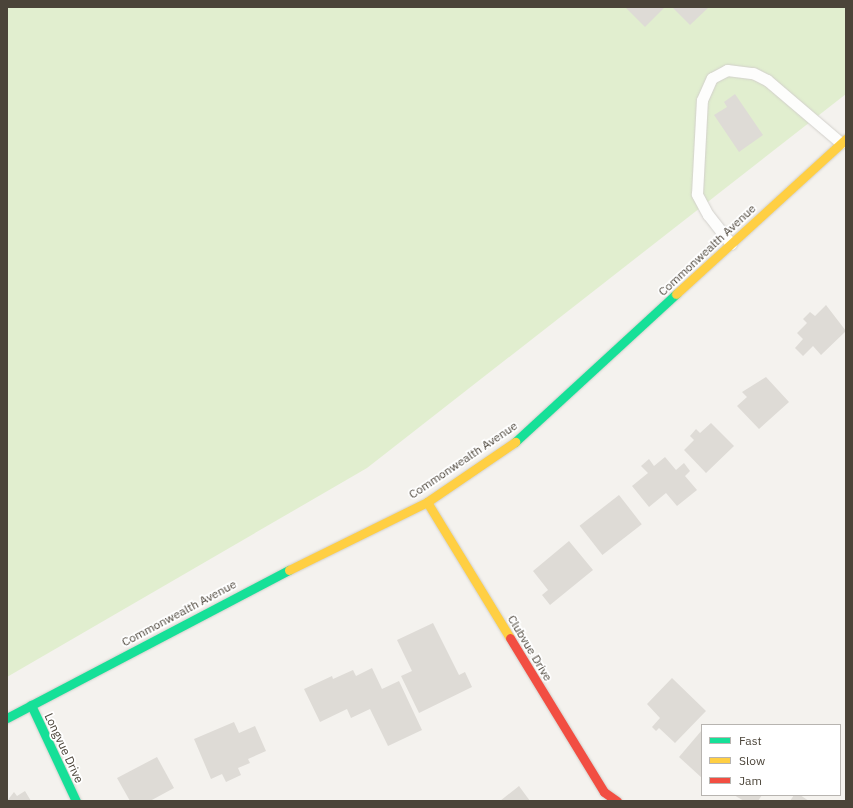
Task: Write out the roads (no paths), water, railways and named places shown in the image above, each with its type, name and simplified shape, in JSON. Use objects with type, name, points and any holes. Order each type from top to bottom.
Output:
[{"type":"street","name":"Commonwealth Avenue","points":[[7,718],[250,589],[427,502],[516,441],[844,141]]},
{"type":"street","name":"Clubvue Drive","points":[[427,502],[604,792],[617,801]]},
{"type":"street","name":"Longvue Drive","points":[[31,705],[76,801]]},
{"type":"lane","points":[[731,244],[708,215],[698,194],[702,100],[712,78],[727,70],[753,73],[767,80],[844,141]]}]
